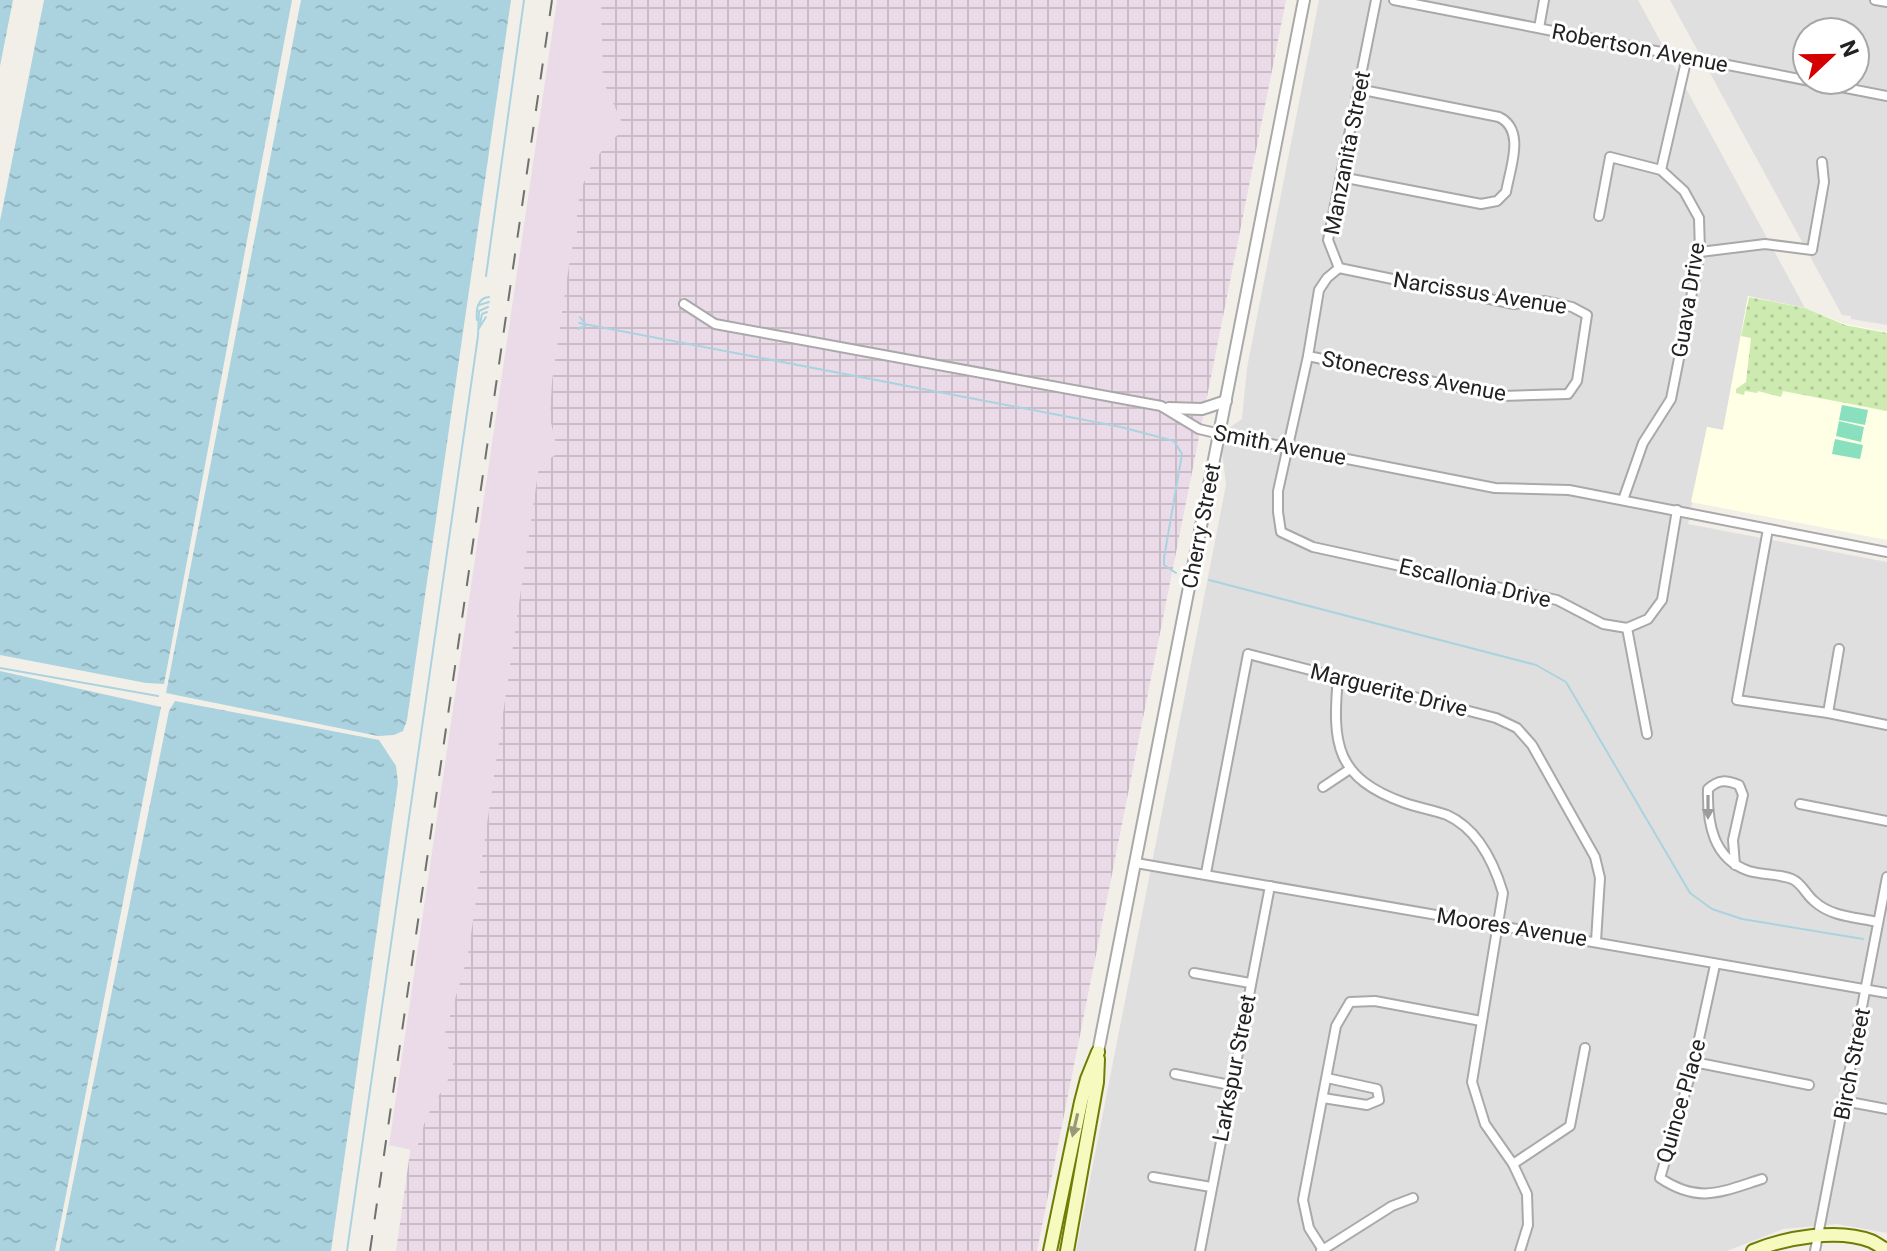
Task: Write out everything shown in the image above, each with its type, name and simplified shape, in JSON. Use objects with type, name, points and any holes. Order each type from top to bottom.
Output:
[{"type":"main road","name":"Cherry Street","points":[[1050,1251],[1084,1090],[1098,1052]]},
{"type":"main road","name":"Cherry Street","points":[[1067,1251],[1097,1082],[1098,1052]]},
{"type":"main road","points":[[1753,1251],[1780,1241],[1818,1236],[1872,1241],[1885,1250]]},
{"type":"street","name":"Cherry Street","points":[[1098,1052],[1304,0]]},
{"type":"street","name":"Manzanita Street","points":[[1281,532],[1278,491],[1308,356],[1319,290],[1339,268],[1328,240],[1376,0]]},
{"type":"street","name":"Robertson Avenue","points":[[1394,0],[1887,96]]},
{"type":"street","points":[[1539,28],[1544,0]]},
{"type":"street","points":[[1875,0],[1887,2]]},
{"type":"street","points":[[1599,216],[1610,157],[1661,170],[1687,57]]},
{"type":"street","points":[[1341,177],[1481,204],[1497,201],[1506,192],[1515,135],[1509,122],[1499,117],[1358,89]]},
{"type":"street","points":[[1700,252],[1765,244],[1812,250],[1824,182],[1822,162]]},
{"type":"street","name":"Guava Drive","points":[[1623,500],[1643,443],[1671,399],[1700,252],[1699,218],[1684,191],[1661,170]]},
{"type":"street","name":"Narcissus Avenue","points":[[1339,268],[1514,304],[1545,301],[1572,307],[1587,315],[1577,381],[1568,394]]},
{"type":"street","name":"Smith Avenue","points":[[684,304],[715,324],[1169,408],[1199,429],[1220,434],[1495,488],[1569,490],[1887,552]]},
{"type":"street","name":"Stonecress Avenue","points":[[1308,356],[1502,396],[1568,394]]},
{"type":"street","points":[[1169,408],[1202,409],[1226,401]]},
{"type":"street","points":[[1647,734],[1627,628],[1648,619],[1662,600],[1677,510]]},
{"type":"street","points":[[1768,529],[1737,700],[1887,725]]},
{"type":"street","name":"Escallonia Drive","points":[[1281,532],[1313,547],[1557,600],[1603,624],[1627,628]]},
{"type":"street","points":[[1828,713],[1839,649]]},
{"type":"street","name":"Marguerite Drive","points":[[1206,873],[1248,654],[1496,718],[1517,728],[1532,745],[1595,857],[1600,878],[1596,941]]},
{"type":"street","points":[[1338,677],[1334,720],[1337,742],[1350,769],[1376,791],[1449,816],[1473,835],[1494,864],[1503,893],[1472,1082],[1485,1124],[1513,1164],[1527,1194],[1528,1225],[1520,1251]]},
{"type":"street","points":[[1323,787],[1350,769]]},
{"type":"street","points":[[1735,865],[1733,840],[1743,795],[1739,785],[1727,780],[1716,782],[1708,789],[1707,817],[1714,842],[1735,865],[1795,880],[1813,901],[1831,913],[1878,922]]},
{"type":"street","points":[[1800,804],[1887,821]]},
{"type":"street","name":"Moores Avenue","points":[[1136,863],[1887,993]]},
{"type":"street","name":"Birch Street","points":[[1815,1251],[1887,877]]},
{"type":"street","name":"Larkspur Street","points":[[1200,1251],[1270,886]]},
{"type":"street","name":"Quince Place","points":[[1715,965],[1694,1062],[1660,1178],[1674,1188],[1695,1194],[1714,1194],[1762,1179]]},
{"type":"street","points":[[1194,973],[1250,983]]},
{"type":"street","points":[[1413,1198],[1392,1206],[1322,1250],[1309,1228],[1303,1200],[1336,1026],[1350,1002],[1375,1001],[1481,1021]]},
{"type":"street","points":[[1513,1164],[1570,1126],[1585,1048]]},
{"type":"street","points":[[1694,1062],[1809,1085]]},
{"type":"street","points":[[1175,1074],[1230,1085]]},
{"type":"street","points":[[1323,1098],[1367,1105],[1379,1100],[1377,1089],[1327,1078]]},
{"type":"street","points":[[1844,1101],[1887,1109]]},
{"type":"street","points":[[1153,1177],[1211,1187]]},
{"type":"shaded area","points":[[557,0],[601,0],[603,81],[625,129],[607,144],[592,164],[581,189],[576,214],[580,222],[571,252],[552,381],[550,418],[558,453],[539,466],[468,955],[443,1040],[455,1058],[449,1078],[426,1118],[416,1151],[389,1145]]},
{"type":"shaded area","points":[[573,0],[1286,0],[1037,1251],[396,1251]]},
{"type":"shaded area","points":[[1319,0],[1638,0],[1805,308],[1748,297],[1723,430],[1707,427],[1688,524],[1887,562],[1887,1233],[1837,1224],[1783,1229],[1727,1251],[1076,1251],[1226,485],[1220,434],[1242,419],[1247,368]]},
{"type":"shaded area","points":[[1670,0],[1887,0],[1887,325],[1851,319],[1851,316],[1842,315]]},
{"type":"shaded area","points":[[1748,296],[1805,308],[1845,324],[1887,332],[1887,540],[1691,502],[1707,427],[1723,430]]},
{"type":"green space","points":[[1749,297],[1805,308],[1845,325],[1887,333],[1887,411],[1783,391],[1781,397],[1758,391],[1745,391],[1744,395],[1736,393],[1736,389],[1746,382],[1751,338],[1741,336]]},
{"type":"green space","points":[[1842,405],[1868,410],[1865,425],[1839,420]]},
{"type":"green space","points":[[1839,421],[1864,427],[1861,442],[1836,436]]},
{"type":"green space","points":[[1835,439],[1863,445],[1860,459],[1832,454]]},
{"type":"water","points":[[0,0],[13,0],[0,66]]},
{"type":"water","points":[[44,0],[292,0],[164,684],[0,655],[0,221]]},
{"type":"water","points":[[301,0],[511,0],[407,720],[403,731],[394,735],[378,736],[166,693]]},
{"type":"water","points":[[0,671],[161,707],[55,1251],[0,1251]]},
{"type":"water","points":[[175,701],[379,740],[396,766],[398,783],[331,1251],[59,1251],[169,711]]},
{"type":"waterway","points":[[486,276],[524,0]]},
{"type":"waterway","points":[[477,320],[480,302],[489,297]]},
{"type":"waterway","points":[[479,305],[489,302]]},
{"type":"waterway","points":[[347,1251],[478,336],[479,311],[488,307]]},
{"type":"waterway","points":[[480,324],[482,314],[487,312]]},
{"type":"waterway","points":[[479,328],[486,317]]},
{"type":"waterway","points":[[580,317],[586,325]]},
{"type":"waterway","points":[[579,323],[1121,427],[1174,441],[1182,454],[1164,565],[1176,573]]},
{"type":"waterway","points":[[578,329],[585,326]]},
{"type":"waterway","points":[[1209,580],[1536,665],[1566,682],[1690,893],[1712,909],[1742,919],[1863,939]]},
{"type":"waterway","points":[[0,668],[158,696]]},
{"type":"railway","points":[[370,1251],[552,0]]}]
